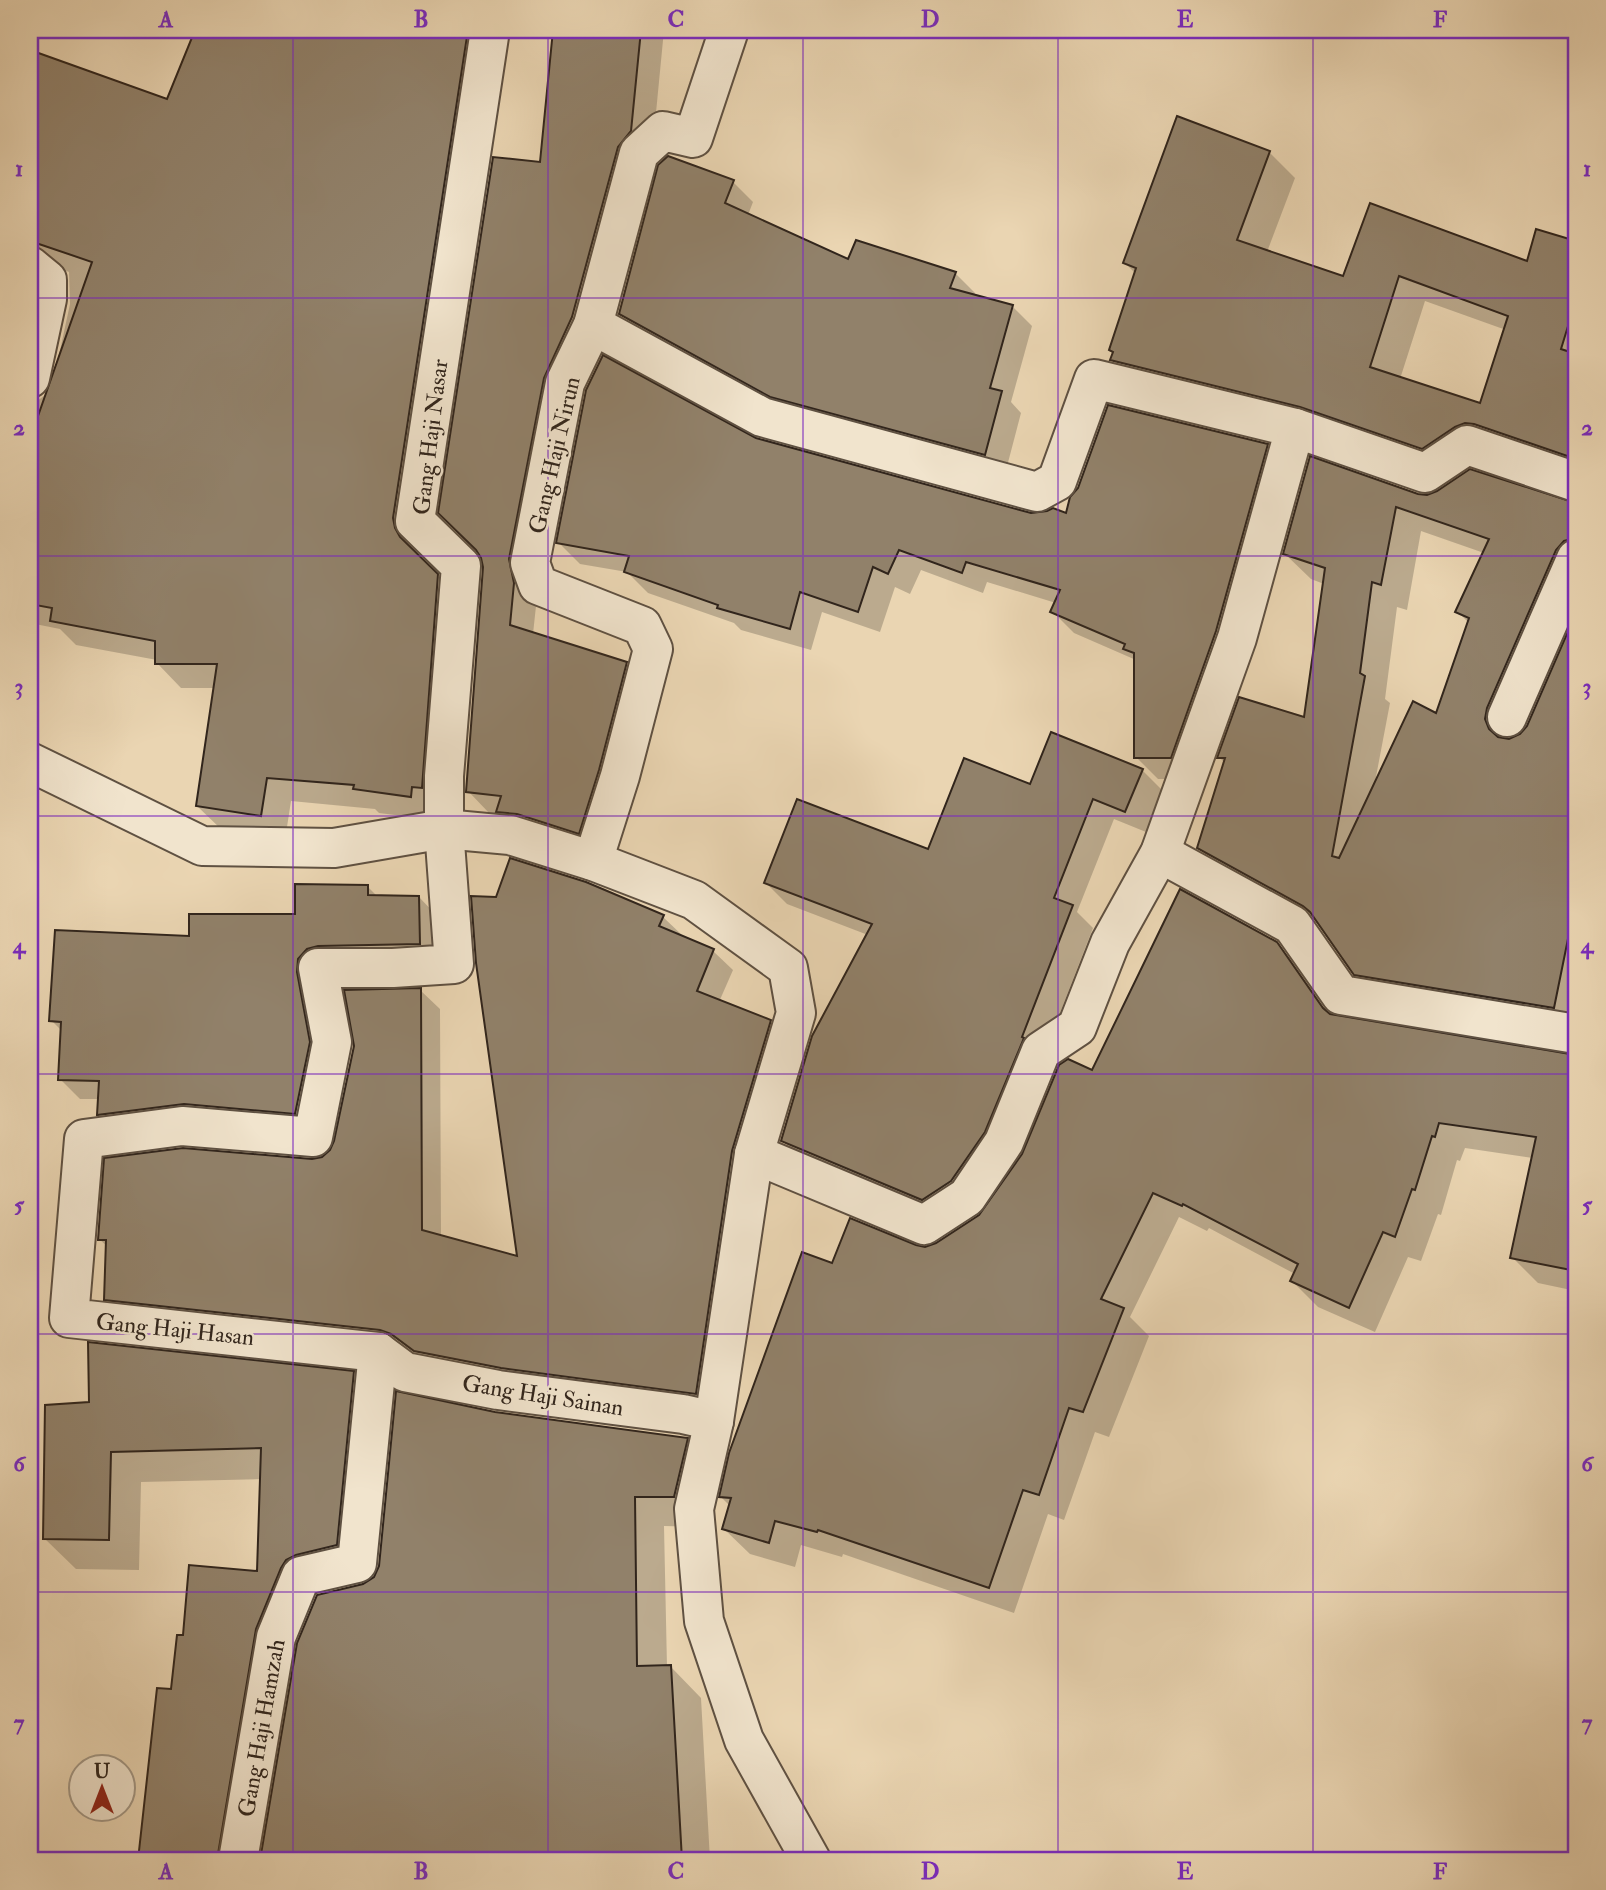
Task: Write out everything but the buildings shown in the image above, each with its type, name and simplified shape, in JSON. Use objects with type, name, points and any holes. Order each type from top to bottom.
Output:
[{"type":"street","name":"Gang Haji Nasar","points":[[444,829],[444,776],[461,566],[415,521],[490,30]]},
{"type":"street","name":"Gang Haji Nirun","points":[[593,861],[620,776],[653,649],[642,626],[538,585],[530,564],[565,383],[593,325],[639,152],[663,131],[693,138],[729,30]]},
{"type":"street","points":[[30,266],[47,280],[47,299],[30,378]]},
{"type":"street","points":[[593,325],[762,417],[1037,492],[1057,481],[1094,379],[1295,428],[1425,473],[1467,445],[1576,482]]},
{"type":"street","points":[[754,1154],[924,1225],[967,1197],[1004,1142],[1041,1051],[1077,1027],[1110,943],[1160,853],[1237,638],[1295,428]]},
{"type":"street","points":[[1507,716],[1576,559]]},
{"type":"street","points":[[30,762],[201,846],[334,848],[444,829],[510,835],[593,861],[694,900],[788,968],[796,1013],[754,1154],[714,1421],[694,1509],[704,1621],[744,1740],[811,1860]]},
{"type":"street","name":"Gang Haji Hasan","points":[[377,1352],[69,1318],[84,1139],[182,1126],[313,1137],[332,1042],[318,968],[393,968],[454,964],[444,829]]},
{"type":"street","points":[[1160,853],[1292,925],[1342,995],[1576,1034]]},
{"type":"street","name":"Gang Haji Sainan","points":[[377,1352],[405,1372],[498,1390],[683,1414],[714,1421]]},
{"type":"street","name":"Gang Haji Hamzah","points":[[237,1860],[276,1637],[300,1576],[357,1563],[377,1352]]}]
